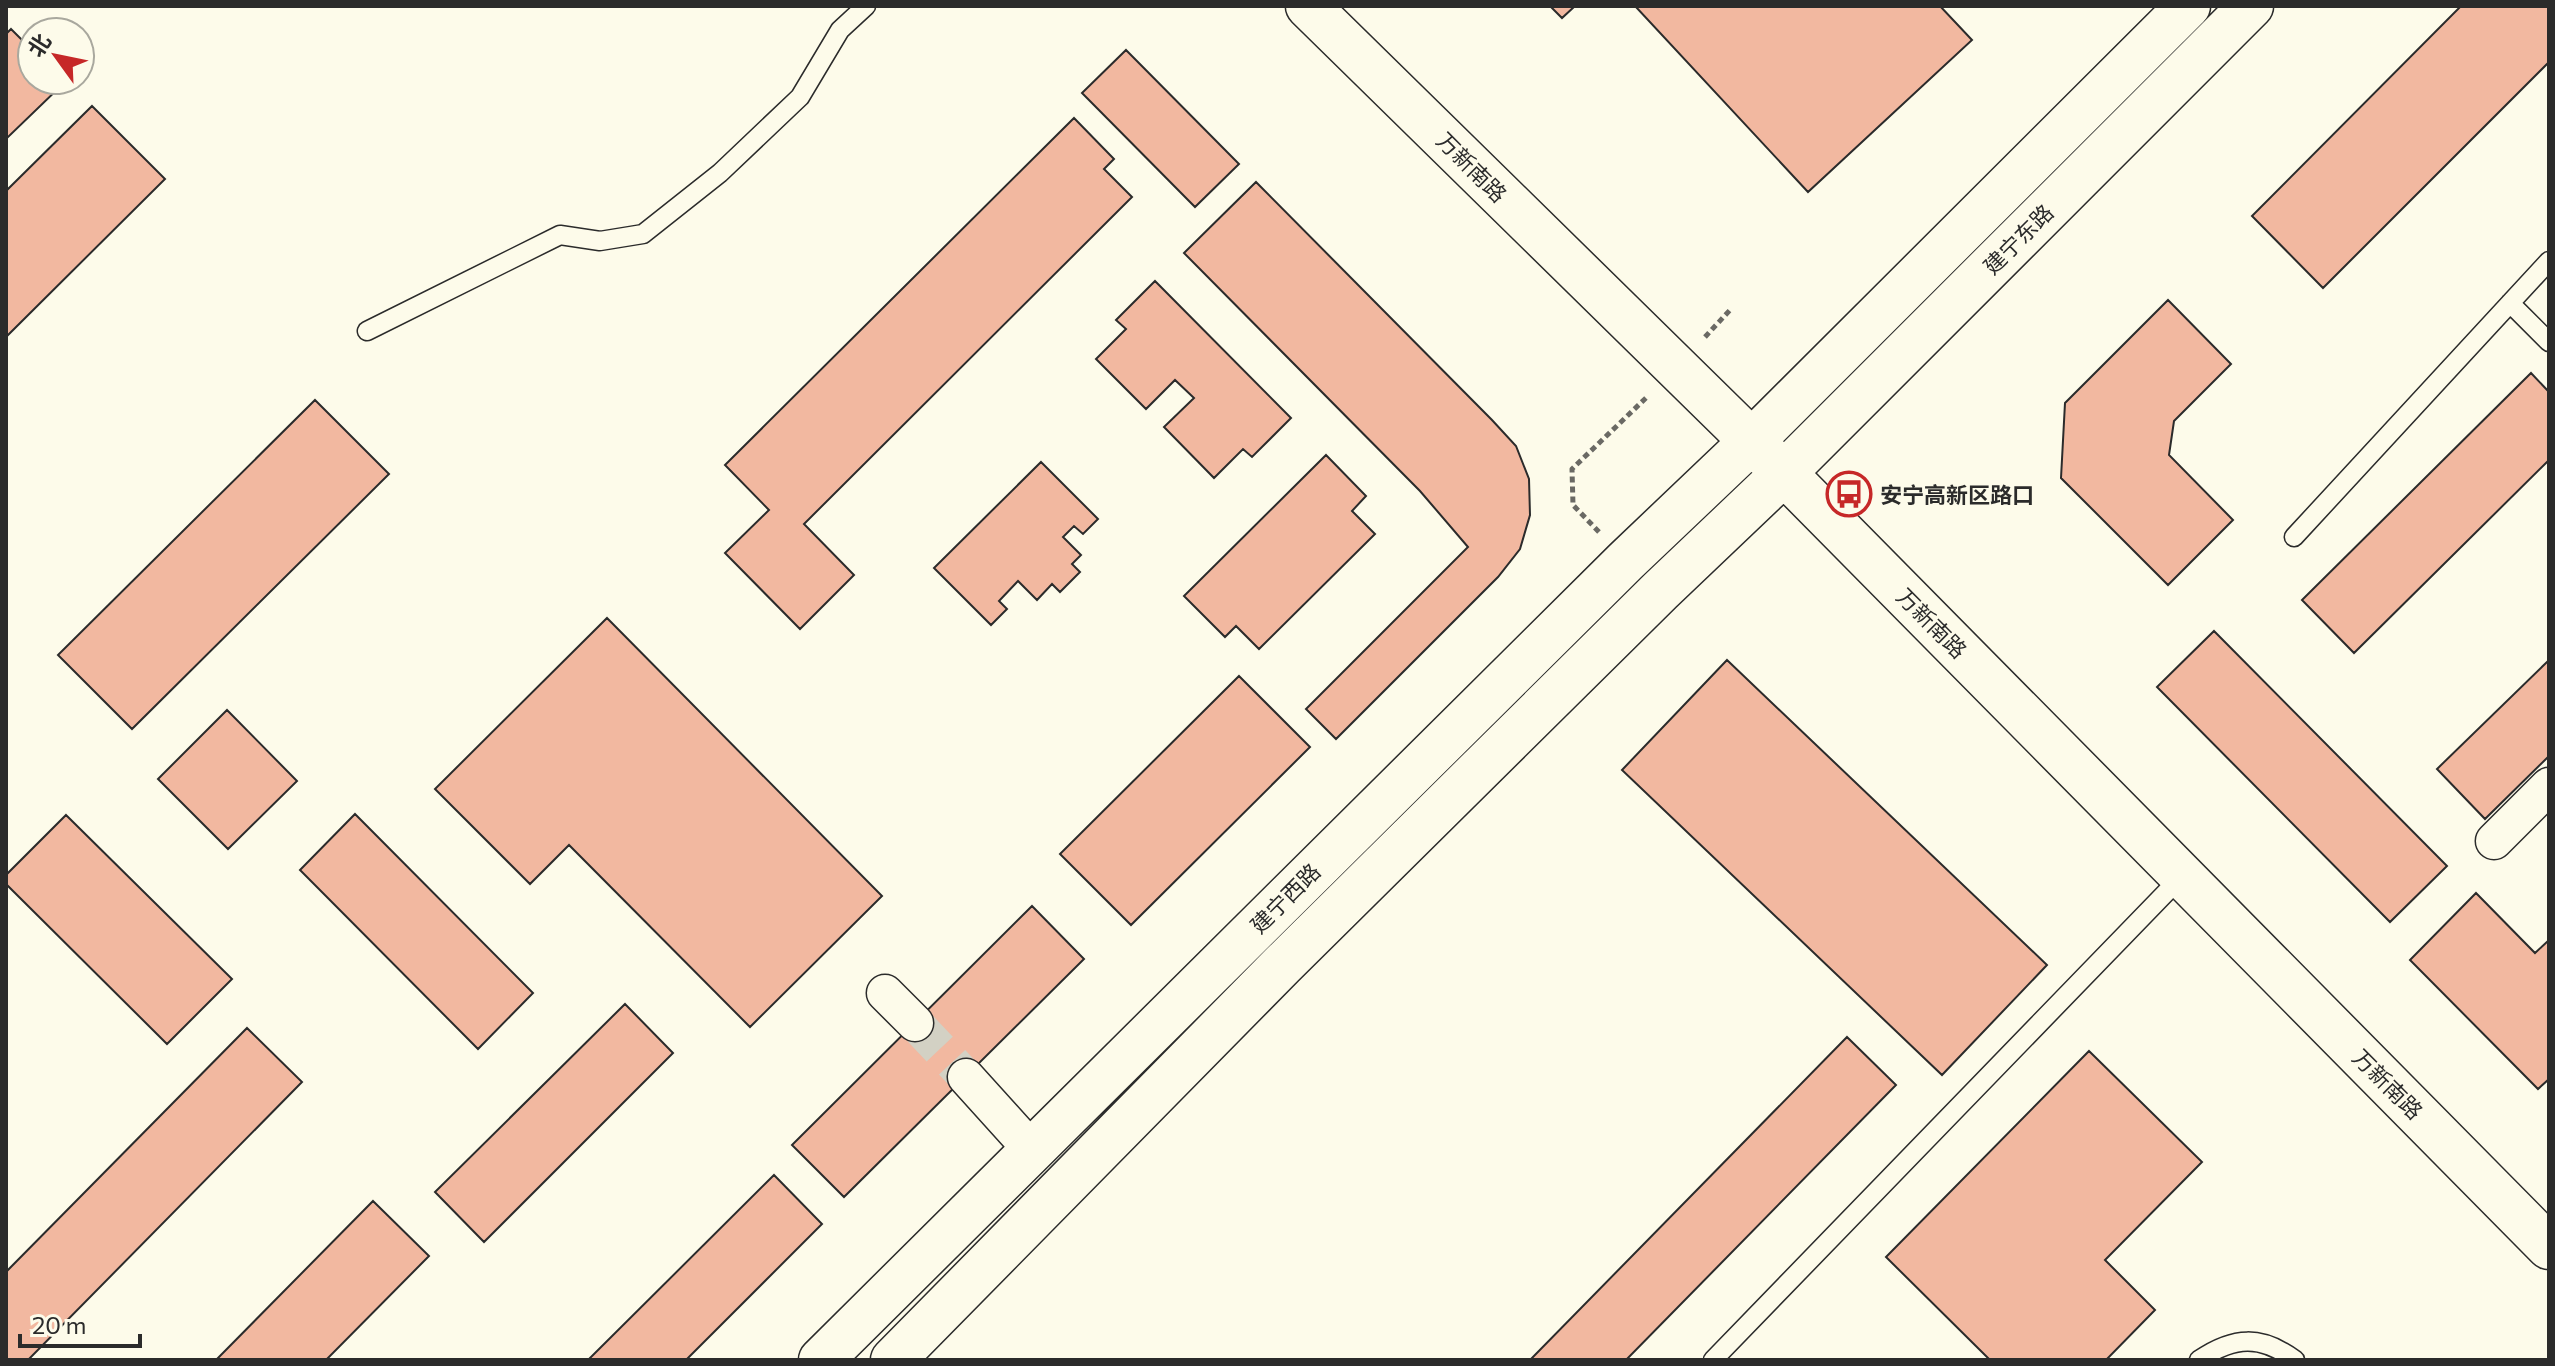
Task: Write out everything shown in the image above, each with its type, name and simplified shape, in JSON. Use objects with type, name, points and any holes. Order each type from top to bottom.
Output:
[{"type":"main road","name":"万新南路","points":[[1308,6],[1752,441],[2549,1247]]},
{"type":"main road","name":"建宁东路","points":[[1752,441],[2188,6]]},
{"type":"main road","name":"建宁东路","points":[[1784,473],[2251,6]]},
{"type":"main road","name":"建宁西路","points":[[821,1360],[1626,561],[1752,441]]},
{"type":"main road","name":"建宁西路","points":[[893,1360],[1282,965],[1660,591],[1784,473]]},
{"type":"street","points":[[2494,841],[2549,786]]},
{"type":"street","points":[[885,993],[915,1023]]},
{"type":"street","points":[[966,1077],[1031,1149]]},
{"type":"lane","points":[[367,331],[560,235],[600,241],[643,234],[720,173],[800,97],[840,30],[866,6]]},
{"type":"lane","points":[[2294,537],[2549,261]]},
{"type":"lane","points":[[2510,303],[2549,342]]},
{"type":"lane","points":[[1713,1360],[2182,876]]},
{"type":"lane","points":[[2199,1360],[2216,1348],[2236,1342],[2258,1342],[2278,1348],[2295,1360]]},
{"type":"path","points":[[1626,561],[1573,505],[1572,469],[1677,368],[1730,310]]},
{"type":"building","points":[[1550,6],[1575,6],[1562,18]]},
{"type":"building","points":[[1635,6],[1940,6],[1972,40],[1808,192]]},
{"type":"building","points":[[2461,6],[2549,6],[2549,62],[2323,288],[2252,216]]},
{"type":"building","points":[[11,29],[16,34],[16,96],[51,96],[6,139],[6,34]]},
{"type":"building","points":[[1126,50],[1239,164],[1195,207],[1082,93]]},
{"type":"building","points":[[92,106],[165,179],[6,337],[6,191]]},
{"type":"building","points":[[1074,118],[1114,159],[1104,169],[1132,197],[804,524],[854,575],[800,629],[725,553],[769,510],[725,465]]},
{"type":"building","points":[[1256,182],[1516,446],[1529,479],[1530,515],[1520,549],[1498,577],[1336,739],[1306,709],[1468,547],[1420,491],[1184,253]]},
{"type":"building","points":[[1155,281],[1291,418],[1252,457],[1243,449],[1214,478],[1164,427],[1194,398],[1175,380],[1146,409],[1096,359],[1126,329],[1116,320]]},
{"type":"building","points":[[2168,300],[2231,364],[2174,421],[2169,455],[2233,520],[2168,585],[2061,478],[2065,403]]},
{"type":"building","points":[[2531,373],[2549,392],[2549,460],[2354,653],[2302,600]]},
{"type":"building","points":[[315,400],[389,474],[132,729],[58,655]]},
{"type":"building","points":[[1326,455],[1366,496],[1352,511],[1375,534],[1259,649],[1236,626],[1225,637],[1184,596]]},
{"type":"building","points":[[1041,462],[1098,519],[1083,534],[1074,526],[1063,537],[1081,555],[1072,564],[1080,572],[1060,592],[1052,584],[1037,600],[1018,581],[999,601],[1007,609],[991,625],[934,568]]},
{"type":"building","points":[[607,618],[882,896],[750,1027],[569,845],[530,884],[435,789]]},
{"type":"building","points":[[2214,631],[2447,866],[2390,922],[2157,687]]},
{"type":"building","points":[[1727,660],[2047,965],[1942,1075],[1622,770]]},
{"type":"building","points":[[2549,660],[2549,756],[2485,819],[2437,769]]},
{"type":"building","points":[[1239,676],[1310,747],[1131,925],[1060,854]]},
{"type":"building","points":[[227,710],[297,781],[228,849],[158,779]]},
{"type":"building","points":[[355,814],[533,993],[478,1049],[300,870]]},
{"type":"building","points":[[66,815],[232,979],[167,1044],[6,884],[6,875]]},
{"type":"building","points":[[2476,893],[2535,953],[2549,940],[2549,1079],[2538,1089],[2410,960]]},
{"type":"building","points":[[1032,906],[1084,959],[844,1197],[792,1145]]},
{"type":"building","points":[[625,1004],[673,1053],[484,1242],[435,1192]]},
{"type":"building","points":[[247,1028],[302,1082],[28,1360],[6,1360],[6,1272]]},
{"type":"building","points":[[1847,1037],[1896,1085],[1626,1360],[1530,1360]]},
{"type":"building","points":[[2089,1051],[2202,1162],[2105,1260],[2155,1310],[2106,1360],[1990,1360],[1886,1257]]},
{"type":"building","points":[[774,1175],[822,1224],[686,1360],[588,1360]]},
{"type":"building","points":[[373,1201],[429,1256],[326,1360],[216,1360]]},
{"type":"tunnel","points":[[915,1023],[966,1077]]},
{"type":"place","name":"安宁高新区路口","points":[[1849,494]]}]
